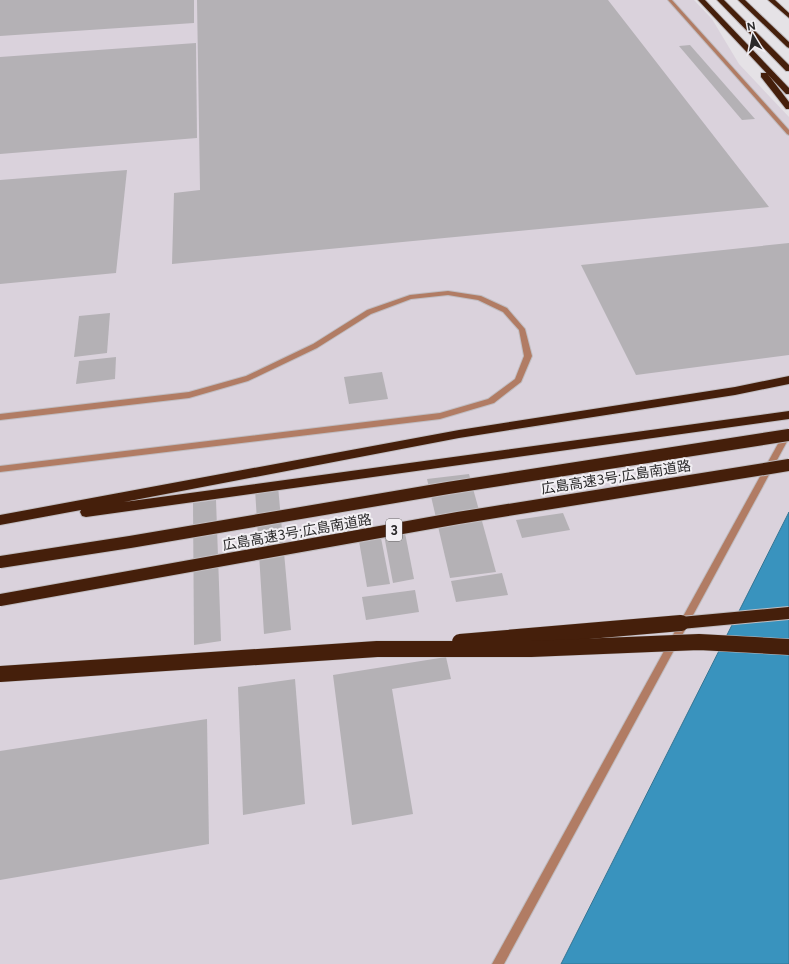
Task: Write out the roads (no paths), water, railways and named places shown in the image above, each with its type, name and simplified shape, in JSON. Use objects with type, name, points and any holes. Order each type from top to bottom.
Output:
[{"type":"highway","points":[[701,0],[789,92]]},
{"type":"highway","points":[[720,0],[789,70]]},
{"type":"highway","points":[[741,0],[789,46]]},
{"type":"highway","points":[[771,0],[789,13]]},
{"type":"highway","points":[[771,0],[789,16]]},
{"type":"highway","points":[[719,19],[789,107]]},
{"type":"highway","points":[[0,520],[459,434],[735,391],[789,380]]},
{"type":"highway","points":[[0,524],[789,415]]},
{"type":"highway","name":"広島高速3号;広島南道路","points":[[0,562],[130,542],[448,488],[789,435]]},
{"type":"highway","name":"広島高速3号;広島南道路","points":[[0,600],[466,517],[789,465]]},
{"type":"highway","points":[[0,674],[377,649],[789,613]]},
{"type":"highway","points":[[377,649],[531,649],[699,642],[789,647]]},
{"type":"lane","points":[[670,0],[789,132]]},
{"type":"lane","points":[[0,417],[189,395],[248,378],[316,346],[369,312],[410,297],[448,293],[479,298],[505,310],[522,329],[528,356],[518,380],[491,401],[440,416],[0,470]]},
{"type":"lane","points":[[498,964],[789,431]]},
{"type":"water","points":[[789,512],[789,964],[561,964]]}]
